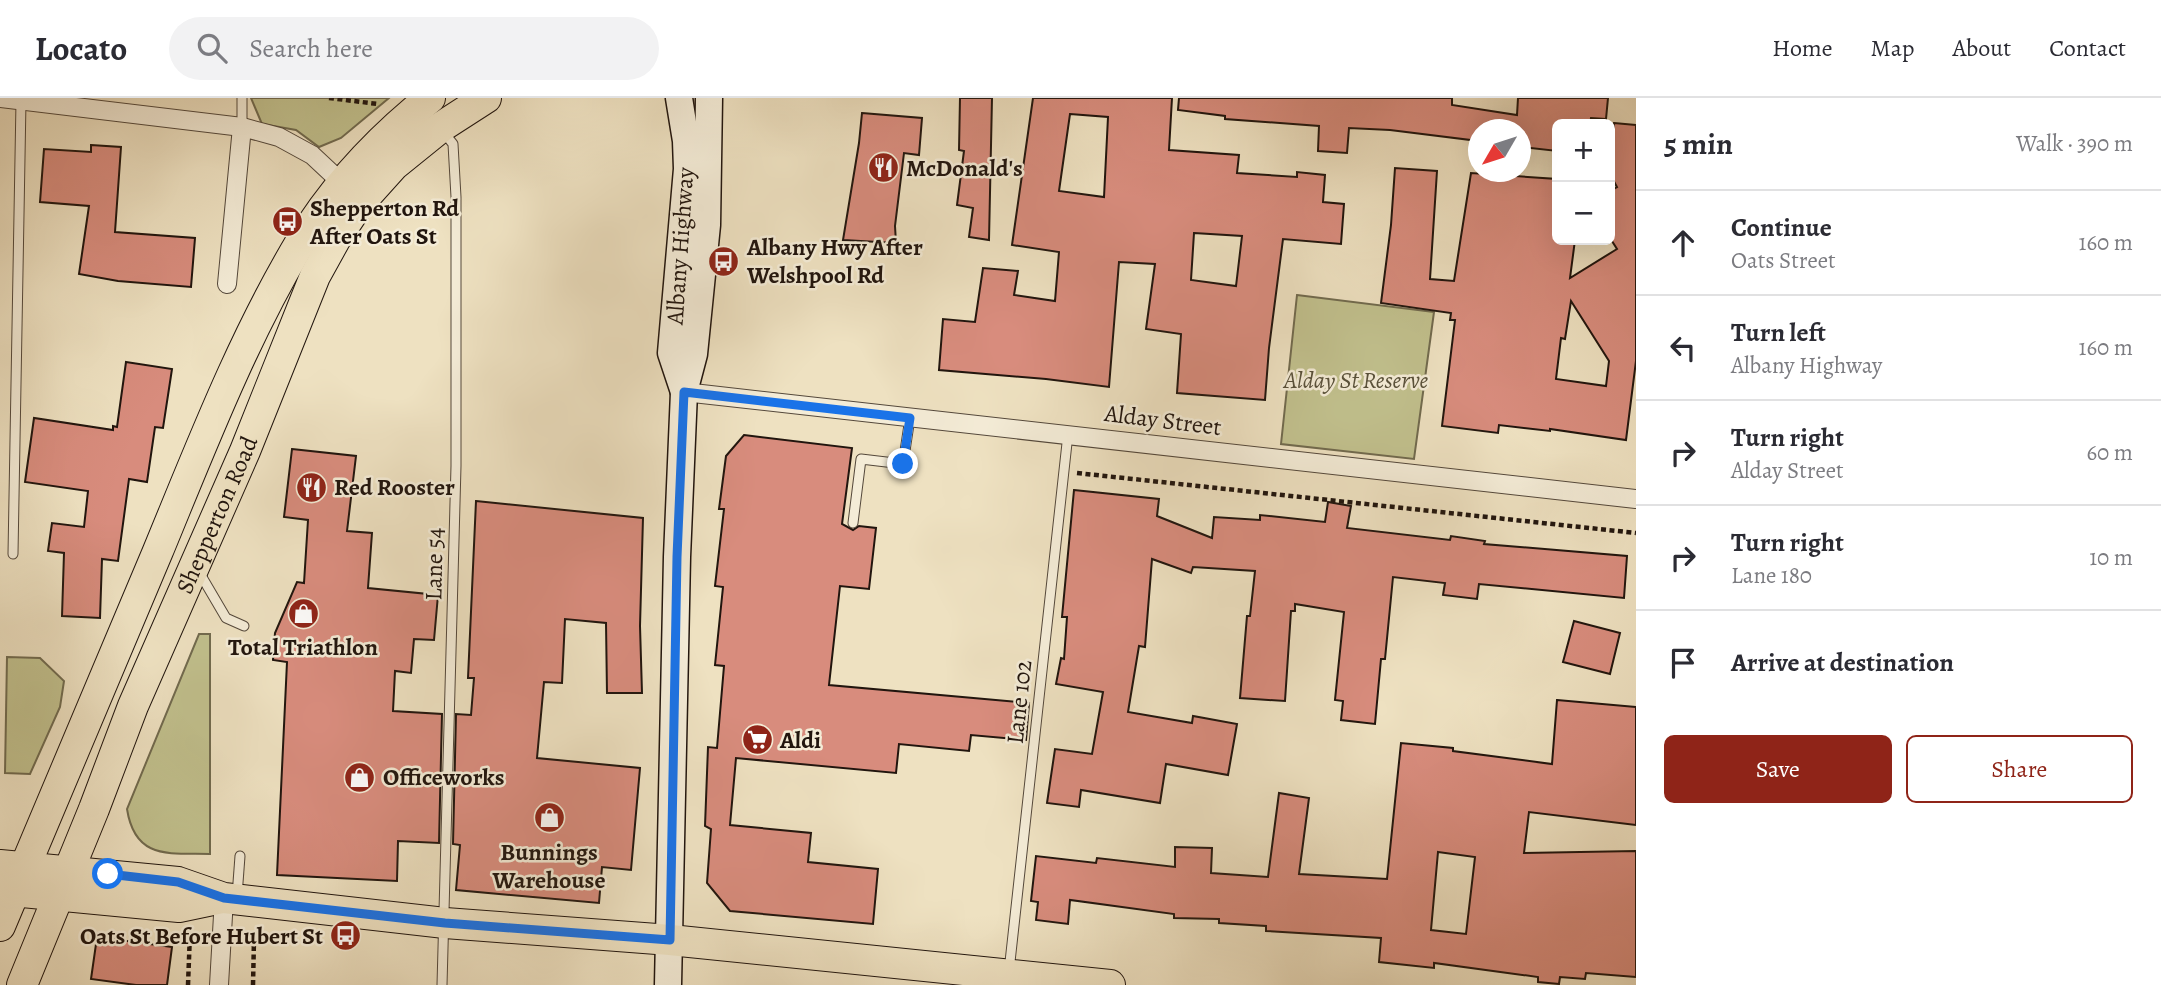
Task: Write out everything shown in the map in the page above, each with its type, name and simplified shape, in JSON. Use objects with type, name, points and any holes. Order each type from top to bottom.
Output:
[{"type":"main road","name":"Shepperton Road","points":[[0,926],[10,878],[247,346],[301,241],[343,184],[390,133],[430,98]]},
{"type":"main road","name":"Shepperton Road","points":[[23,985],[133,706],[245,451],[315,276],[358,205],[394,166],[441,127],[486,98]]},
{"type":"main road","name":"Albany Highway","points":[[679,98],[686,141],[687,169],[671,353],[684,392]]},
{"type":"main road","name":"Albany Highway","points":[[668,985],[677,557],[684,392],[694,354],[707,225],[709,98]]},
{"type":"main road","points":[[10,878],[63,883],[178,882],[230,899],[445,923],[670,940],[1110,985]]},
{"type":"street","points":[[1,98],[242,127],[279,137],[312,155],[343,184]]},
{"type":"street","points":[[227,284],[242,127]]},
{"type":"street","name":"Alday Street","points":[[684,392],[1636,499]]},
{"type":"street","points":[[219,985],[220,936],[230,899]]},
{"type":"lane","points":[[242,98],[242,127]]},
{"type":"lane","points":[[13,554],[21,101]]},
{"type":"lane","name":"Lane 54","points":[[441,127],[453,144],[456,197],[456,466],[442,985]]},
{"type":"lane","points":[[853,523],[861,459],[903,464],[910,418]]},
{"type":"lane","name":"Lane 102","points":[[1009,974],[1068,434]]},
{"type":"lane","points":[[195,565],[226,618],[244,626]]},
{"type":"lane","points":[[230,899],[240,856]]},
{"type":"path","points":[[329,98],[378,104]]},
{"type":"path","points":[[1064,471],[1636,533]]},
{"type":"path","points":[[188,985],[190,933]]},
{"type":"path","points":[[253,985],[254,939]]},
{"type":"green space","points":[[251,98],[389,98],[341,138],[319,147],[296,130],[262,124]]},
{"type":"green space","name":"Alday St Reserve","points":[[1297,295],[1434,312],[1414,459],[1281,444]]},
{"type":"green space","points":[[199,634],[210,634],[210,854],[168,853],[146,845],[138,837],[131,826],[127,809]]},
{"type":"green space","points":[[7,657],[40,658],[64,681],[60,707],[30,774],[5,773]]},
{"type":"building","points":[[960,98],[992,98],[989,240],[969,237],[973,208],[957,205],[964,151],[959,150]]},
{"type":"building","points":[[1033,98],[1172,98],[1169,150],[1239,155],[1237,173],[1297,177],[1297,172],[1325,175],[1323,202],[1344,204],[1341,244],[1283,239],[1265,400],[1177,393],[1181,334],[1146,329],[1155,264],[1119,262],[1109,387],[939,370],[943,319],[975,322],[983,268],[1018,271],[1014,295],[1055,301],[1059,252],[1012,245]],"holes":[[[1070,114],[1108,117],[1104,197],[1059,191]],[[1194,233],[1242,236],[1236,286],[1191,280]]]},
{"type":"building","points":[[1179,98],[1452,98],[1452,105],[1517,115],[1518,98],[1608,98],[1606,119],[1552,119],[1552,150],[1531,148],[1531,119],[1468,119],[1468,140],[1349,128],[1347,153],[1318,151],[1319,126],[1225,119],[1225,116],[1178,110]]},
{"type":"building","points":[[862,113],[922,118],[919,155],[904,153],[895,226],[896,243],[843,240]]},
{"type":"building","points":[[1615,123],[1636,125],[1636,361],[1626,440],[1499,425],[1498,433],[1442,426],[1455,320],[1450,320],[1451,313],[1381,303],[1395,168],[1437,171],[1430,279],[1454,281],[1470,182],[1531,182],[1531,177],[1552,179],[1552,245],[1574,245],[1570,278],[1617,249],[1614,245],[1617,187]],"holes":[[[1571,301],[1609,361],[1606,386],[1556,379],[1561,338],[1565,339]]]},
{"type":"building","points":[[91,145],[121,147],[115,232],[195,238],[191,287],[118,281],[79,274],[89,206],[40,202],[44,149],[91,152]]},
{"type":"building","points":[[126,362],[172,369],[163,428],[155,427],[147,482],[129,479],[118,561],[102,559],[100,618],[62,616],[64,553],[48,551],[52,523],[84,527],[88,491],[25,482],[34,418],[113,430],[113,426],[117,427]]},
{"type":"building","points":[[744,435],[852,448],[842,524],[853,530],[859,526],[876,528],[869,589],[840,586],[829,685],[1029,703],[1026,740],[971,735],[969,751],[899,744],[896,773],[736,758],[730,825],[811,833],[808,862],[878,869],[873,924],[730,911],[707,883],[711,829],[705,826],[708,747],[717,748],[724,666],[715,665],[723,587],[715,586],[724,509],[719,509],[726,456]]},
{"type":"building","points":[[292,449],[356,456],[347,531],[372,533],[368,588],[438,595],[434,640],[414,639],[411,673],[395,671],[393,711],[442,714],[439,843],[398,841],[397,881],[277,875],[287,662],[273,660],[275,633],[297,582],[304,583],[308,520],[284,517]]},
{"type":"building","points":[[1074,490],[1159,499],[1157,516],[1212,538],[1214,517],[1260,520],[1260,515],[1325,522],[1328,502],[1351,506],[1347,528],[1450,540],[1451,536],[1485,541],[1484,544],[1627,556],[1624,598],[1479,584],[1477,599],[1443,595],[1445,583],[1393,577],[1375,724],[1341,720],[1343,701],[1335,700],[1344,612],[1295,604],[1295,611],[1291,611],[1285,701],[1240,698],[1247,616],[1250,616],[1255,571],[1193,567],[1191,573],[1152,559],[1145,647],[1139,646],[1128,712],[1192,723],[1193,716],[1237,724],[1228,775],[1166,764],[1160,803],[1081,790],[1079,807],[1047,803],[1055,749],[1092,754],[1103,692],[1056,684],[1061,658],[1064,659],[1067,617],[1062,617]]},
{"type":"building","points":[[476,501],[643,518],[640,626],[642,693],[607,693],[606,623],[565,619],[562,683],[544,682],[537,758],[640,768],[631,870],[602,867],[599,903],[456,890],[460,845],[453,844],[456,714],[471,715],[474,678],[468,678]]},
{"type":"building","points":[[1574,621],[1620,633],[1610,674],[1563,662]]},
{"type":"building","points":[[1557,700],[1636,707],[1636,825],[1529,812],[1524,853],[1636,851],[1636,977],[1586,973],[1585,979],[1560,977],[1559,984],[1538,982],[1538,977],[1434,963],[1434,968],[1379,962],[1381,938],[1266,931],[1266,926],[1219,923],[1219,919],[1174,918],[1174,914],[1070,900],[1068,924],[1036,920],[1038,902],[1031,901],[1036,856],[1096,863],[1097,858],[1175,867],[1175,847],[1212,848],[1211,873],[1268,877],[1279,793],[1309,798],[1299,874],[1387,879],[1401,743],[1453,748],[1453,751],[1552,764]],"holes":[[[1438,852],[1475,857],[1466,934],[1431,930]]]},
{"type":"building","points":[[97,937],[172,947],[167,985],[136,985],[91,979]]},
{"type":"place","name":"McDonald's","points":[[883,168]]},
{"type":"place","name":"Shepperton Rd After Oats St","points":[[287,222]]},
{"type":"place","name":"Albany Hwy After Welshpool Rd","points":[[724,261]]},
{"type":"place","name":"Red Rooster","points":[[311,487]]},
{"type":"place","name":"Total Triathlon","points":[[303,613]]},
{"type":"place","name":"Aldi","points":[[757,740]]},
{"type":"place","name":"Officeworks","points":[[360,777]]},
{"type":"place","name":"Bunnings Warehouse","points":[[549,818]]},
{"type":"place","name":"Oats St Before Hubert St","points":[[346,936]]},
{"type":"route","points":[[108,874],[178,882],[224,898],[445,923],[670,940],[677,557],[684,392],[910,418],[903,464]]}]
